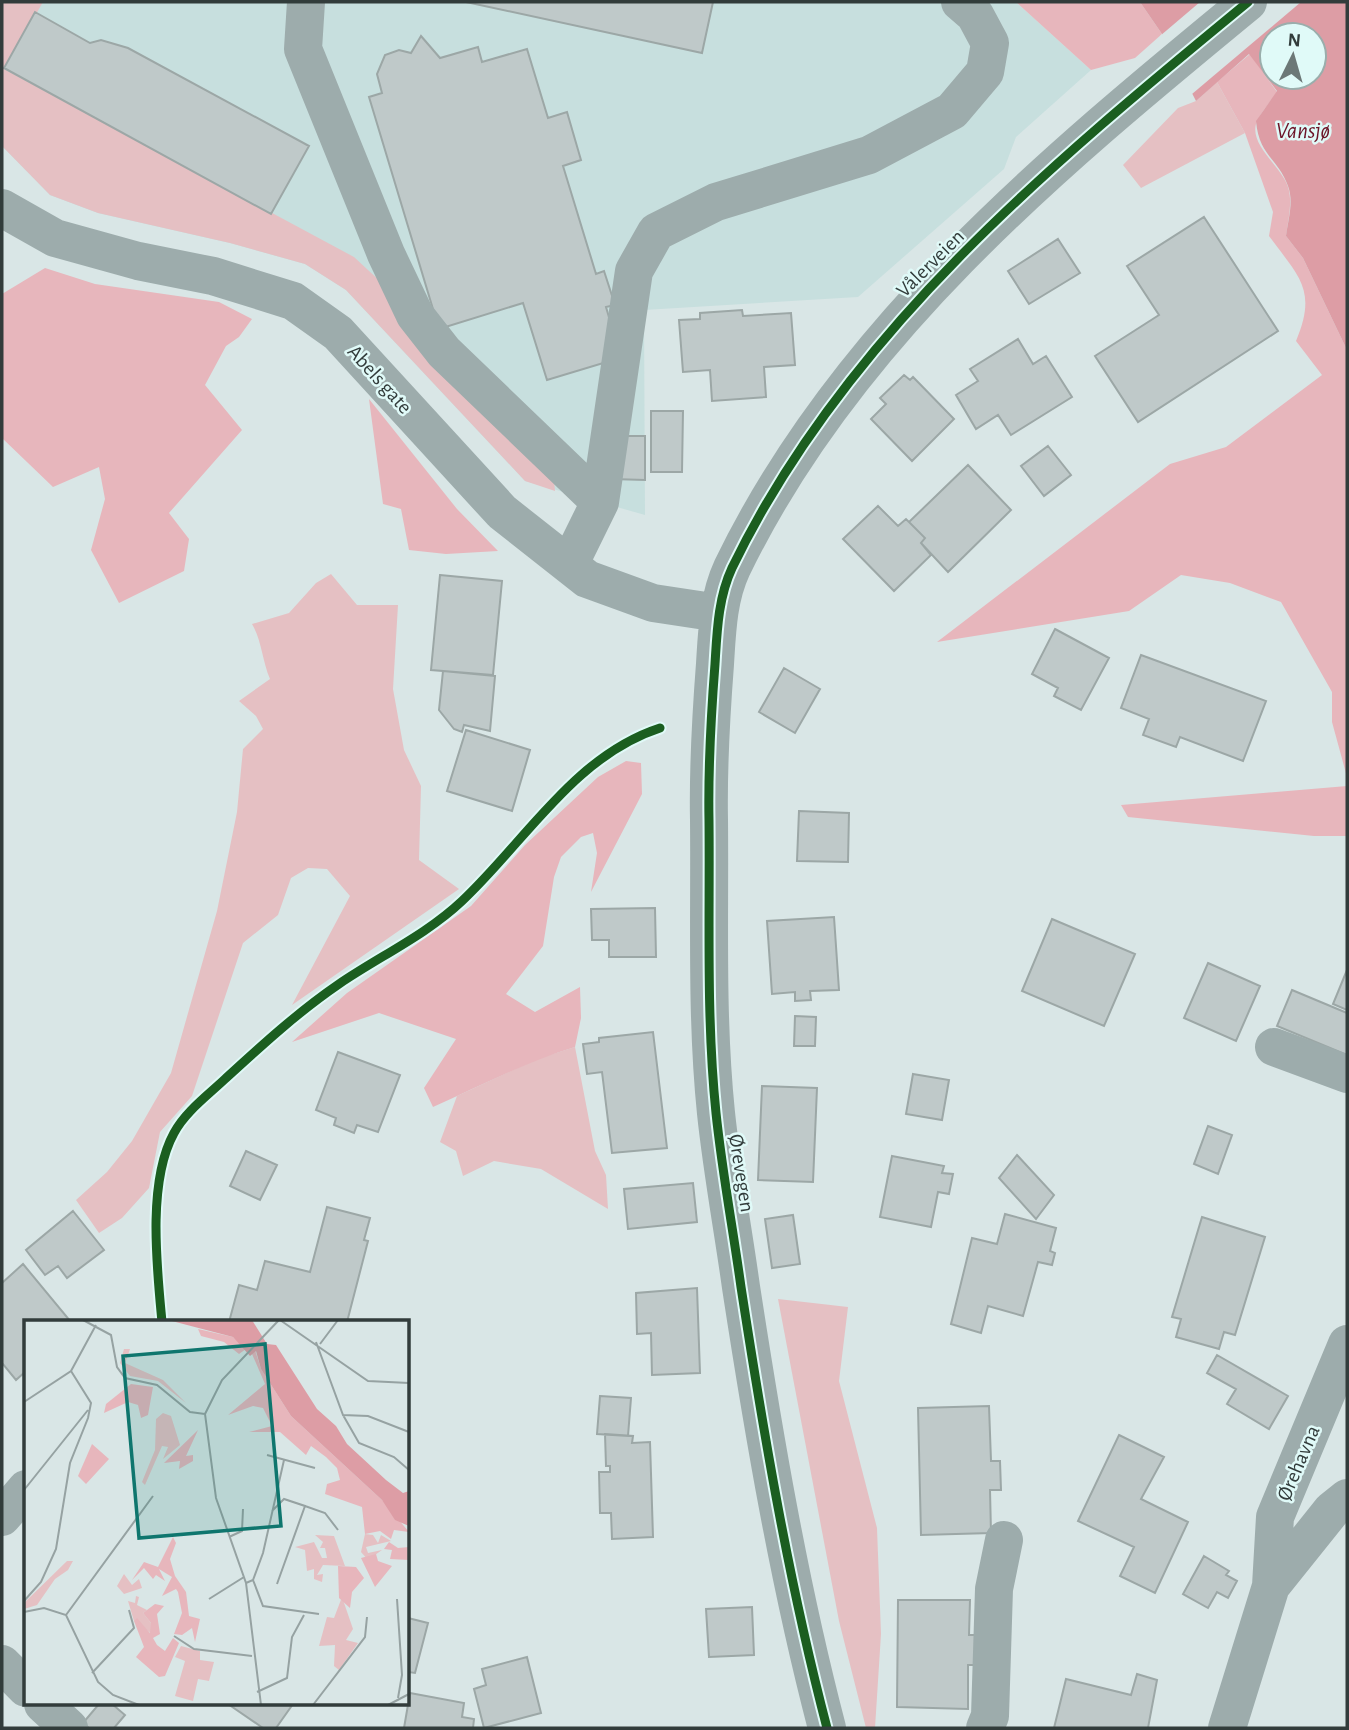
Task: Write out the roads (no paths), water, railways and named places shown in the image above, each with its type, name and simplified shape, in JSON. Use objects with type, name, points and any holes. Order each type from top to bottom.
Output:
[{"type":"street","points":[[306,2],[303,49],[386,254],[415,315],[444,352],[600,502]]},
{"type":"street","points":[[569,565],[600,502],[634,271],[656,232],[716,202],[869,155],[952,111],[985,72],[990,43],[975,15],[960,2]]},
{"type":"street","name":"Vålerveien","points":[[719,614],[730,572],[821,416],[908,308],[1005,213],[1167,68],[1248,2]]},
{"type":"street","name":"Abels gate","points":[[2,208],[55,238],[138,261],[213,276],[293,301],[338,333],[502,512],[587,579],[653,603],[719,614]]},
{"type":"street","name":"Ørevegen","points":[[719,614],[708,755],[712,1059],[716,1114],[766,1445],[794,1595],[827,1728]]},
{"type":"street","points":[[1274,1047],[1347,1074]]},
{"type":"street","name":"Ørehavna","points":[[1227,1728],[1271,1586],[1275,1517],[1347,1344]]},
{"type":"street","points":[[2,1517],[24,1491]]},
{"type":"street","name":"Ørehavna","points":[[1271,1586],[1332,1510],[1347,1498]]},
{"type":"street","points":[[985,1728],[990,1716],[994,1589],[1004,1540]]},
{"type":"street","points":[[2,1664],[24,1686]]},
{"type":"street","points":[[45,1706],[69,1728]]},
{"type":"water","name":"Vansjø","points":[[1140,2],[1347,2],[1347,350],[1303,258],[1286,236],[1290,192],[1284,177],[1261,142],[1256,121],[1277,91],[1328,91],[1328,21],[1258,21],[1258,66],[1249,54],[1196,101],[1162,34]]}]
